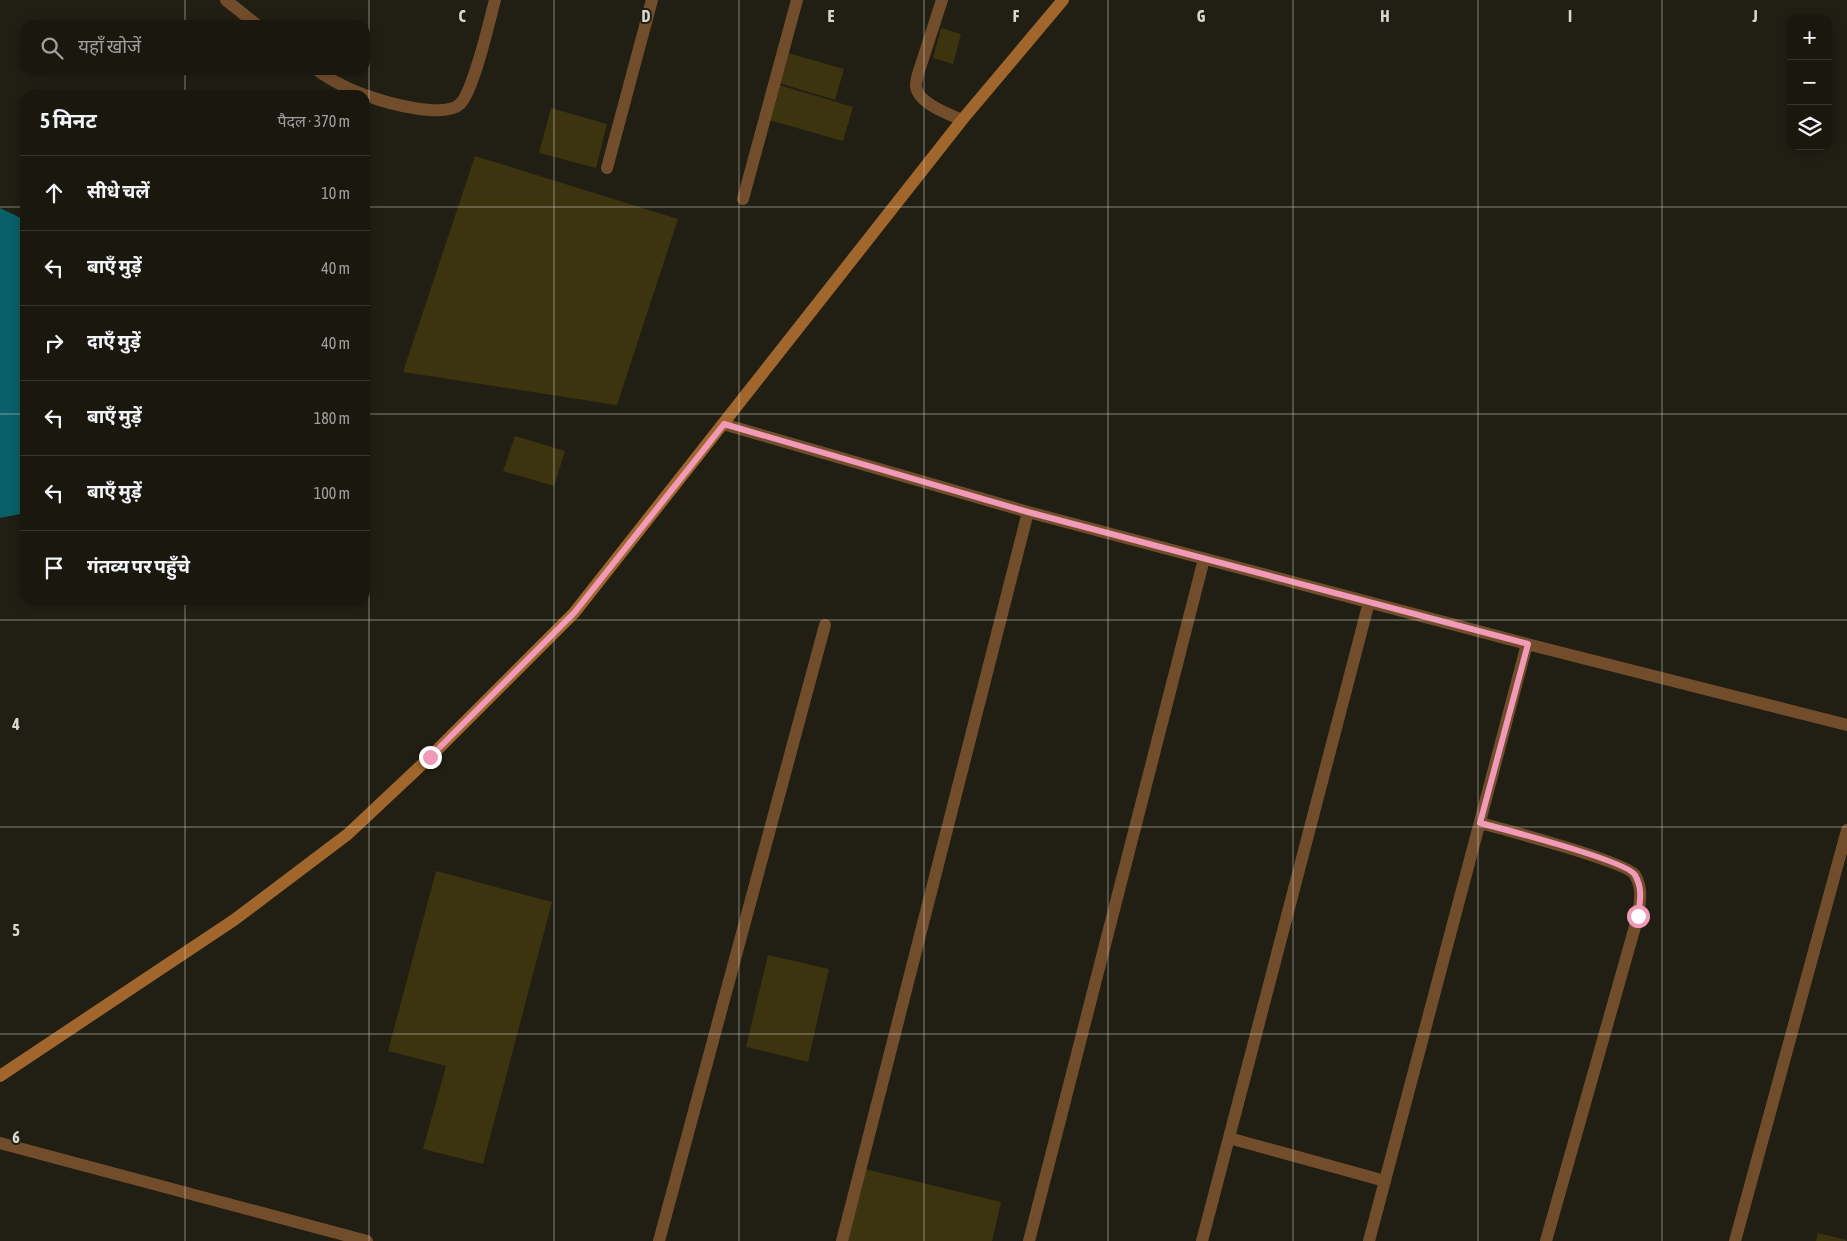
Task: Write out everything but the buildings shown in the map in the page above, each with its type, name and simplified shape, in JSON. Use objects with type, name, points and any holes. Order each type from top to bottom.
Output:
[{"type":"street","points":[[226,0],[251,20]]},
{"type":"street","points":[[370,97],[418,109],[442,110],[459,105],[468,92],[495,0]]},
{"type":"street","points":[[607,168],[652,0]]},
{"type":"street","points":[[743,199],[797,0]]},
{"type":"street","points":[[942,0],[918,74],[916,87],[920,97],[931,105],[962,120]]},
{"type":"street","points":[[0,1076],[234,920],[348,834],[430,757],[574,613],[962,120],[1063,0]]},
{"type":"street","points":[[327,75],[355,90]]},
{"type":"street","points":[[724,424],[1028,512],[1528,644],[1847,725]]},
{"type":"street","points":[[842,1241],[1028,512]]},
{"type":"street","points":[[1030,1241],[1204,559]]},
{"type":"street","points":[[1202,1241],[1369,602]]},
{"type":"street","points":[[659,1241],[825,625]]},
{"type":"street","points":[[1369,1241],[1528,644]]},
{"type":"street","points":[[1480,823],[1613,862],[1634,873],[1641,892],[1635,926],[1546,1241]]},
{"type":"street","points":[[1735,1241],[1847,830]]},
{"type":"street","points":[[1229,1138],[1385,1181]]},
{"type":"street","points":[[0,1143],[367,1241]]},
{"type":"water","points":[[0,208],[20,218],[20,514],[0,518]]},
{"type":"route","points":[[430,757],[574,613],[724,424],[1028,512],[1528,644],[1480,823],[1613,862],[1634,873],[1641,892],[1638,916]]}]
